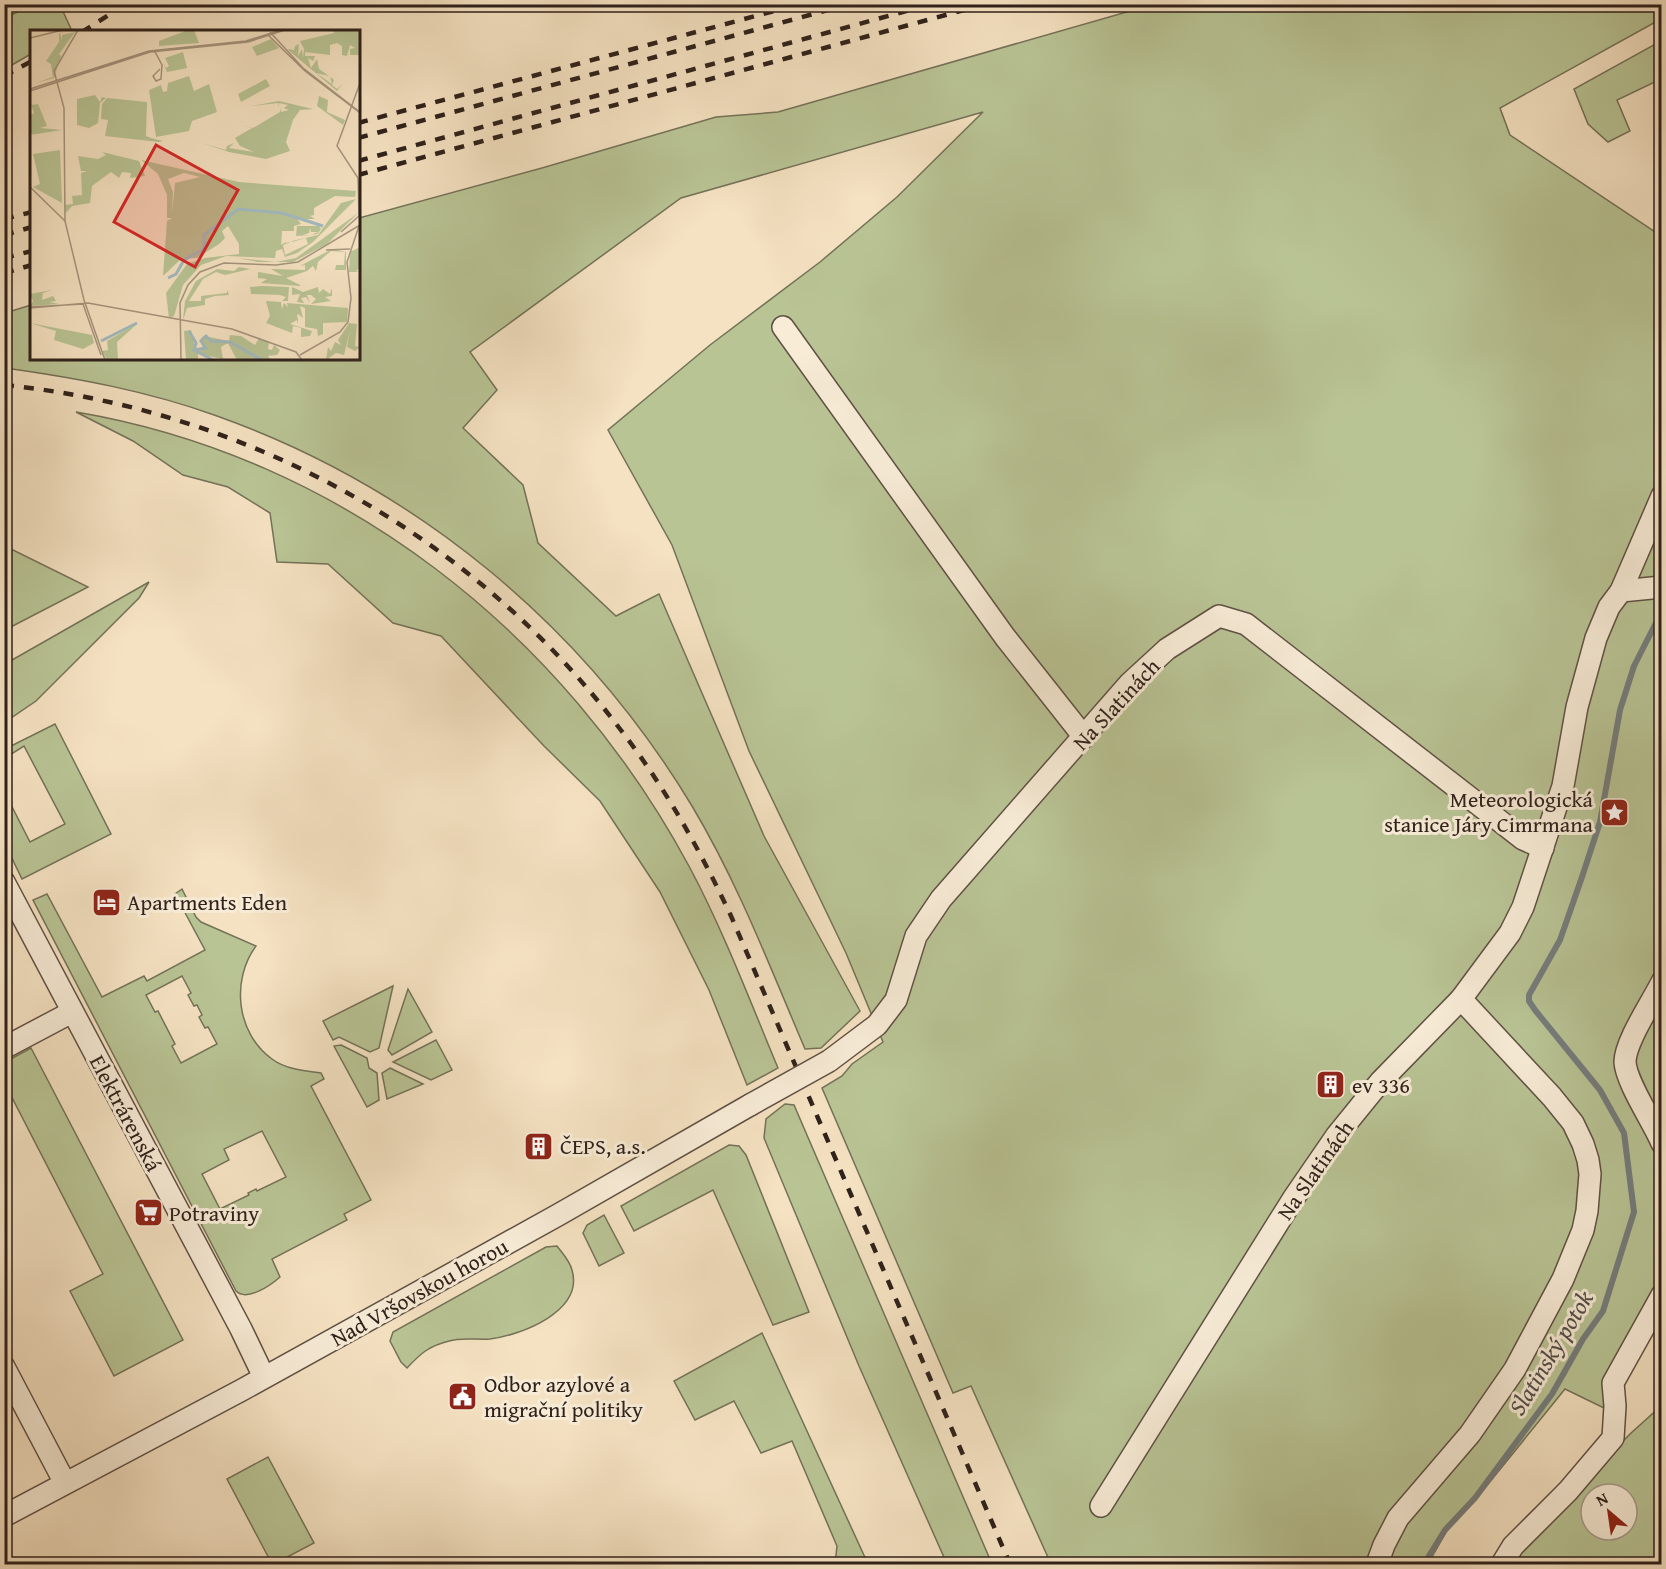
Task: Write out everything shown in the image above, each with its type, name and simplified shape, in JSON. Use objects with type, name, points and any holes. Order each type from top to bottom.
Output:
[{"type":"street","points":[[783,327],[1005,637],[1084,737]]},
{"type":"street","name":"Na Slatinách","points":[[1101,1506],[1293,1199],[1337,1135],[1380,1082],[1461,999],[1510,933],[1523,907],[1563,786],[1585,673],[1596,638],[1609,607],[1622,591],[1662,496]]},
{"type":"street","points":[[1622,591],[1660,587]]},
{"type":"street","name":"Na Slatinách","points":[[829,1060],[877,1025],[896,1000],[916,936],[941,899],[1130,683],[1167,649],[1219,616],[1246,624],[1523,839],[1543,848]]},
{"type":"street","name":"Elektrárenská","points":[[4,882],[241,1329],[264,1377]]},
{"type":"street","points":[[1662,982],[1633,1038],[1625,1062],[1633,1087],[1662,1143]]},
{"type":"street","points":[[1377,1564],[1398,1518],[1470,1434],[1515,1369],[1567,1271],[1587,1211],[1590,1174],[1588,1160],[1573,1123],[1552,1097],[1461,999]]},
{"type":"street","points":[[4,1048],[72,1012]]},
{"type":"street","name":"Nad Vršovskou horou","points":[[4,1516],[240,1391],[548,1220],[829,1060]]},
{"type":"street","points":[[1502,1564],[1513,1545],[1568,1491],[1613,1438],[1615,1406],[1613,1383],[1662,1295]]},
{"type":"street","points":[[4,1367],[65,1483]]},
{"type":"green space","points":[[32,5],[60,5],[72,30],[30,30],[30,55],[5,69],[5,18]]},
{"type":"green space","points":[[1151,5],[1661,5],[1661,19],[1500,108],[1510,135],[1661,236],[1662,1308],[1606,1409],[1565,1389],[1476,1499],[1450,1525],[1428,1564],[1051,1564],[971,1386],[953,1393],[822,1088],[842,1076],[852,1064],[883,1042],[846,953],[749,751],[672,545],[608,430],[710,345],[820,262],[897,197],[983,112],[681,198],[470,352],[497,390],[463,428],[523,485],[538,543],[616,616],[659,594],[764,836],[860,1011],[821,1048],[805,1049],[753,926],[709,835],[648,740],[600,679],[546,622],[488,570],[426,523],[360,481],[290,446],[217,416],[165,399],[86,381],[5,368],[5,313],[30,305],[30,360],[360,360],[360,218],[716,117],[778,112]]},
{"type":"green space","points":[[1659,42],[1661,79],[1617,100],[1630,131],[1608,142],[1588,124],[1574,89]]},
{"type":"green space","points":[[76,412],[174,435],[266,469],[354,514],[436,569],[510,632],[578,704],[638,783],[690,868],[702,892],[778,1068],[747,1085],[709,990],[660,892],[600,801],[544,746],[441,636],[393,623],[328,564],[277,562],[270,513],[228,487],[183,475],[133,441]]},
{"type":"green space","points":[[5,546],[88,587],[5,630]]},
{"type":"green space","points":[[149,582],[139,598],[36,701],[5,722],[5,664]]},
{"type":"green space","points":[[55,724],[111,834],[22,879],[5,844],[5,793],[30,842],[65,824],[24,746],[5,758],[5,749]]},
{"type":"green space","points":[[182,889],[196,917],[201,922],[256,946],[243,974],[241,990],[241,1005],[251,1035],[260,1048],[277,1062],[295,1069],[321,1073],[324,1079],[311,1086],[371,1200],[344,1214],[347,1220],[272,1259],[280,1277],[252,1294],[246,1295],[236,1291],[33,900],[47,894],[102,997],[144,976],[147,981],[205,950],[175,894]],"holes":[[[182,976],[191,993],[188,995],[202,1015],[199,1017],[205,1028],[208,1027],[217,1044],[181,1063],[172,1046],[175,1044],[158,1011],[155,1012],[146,995]],[[262,1131],[286,1177],[257,1191],[256,1189],[248,1193],[249,1195],[220,1209],[202,1174],[229,1160],[224,1149]]]},
{"type":"green space","points":[[393,986],[379,1048],[370,1052],[339,1037],[333,1040],[323,1021]]},
{"type":"green space","points":[[408,989],[432,1032],[392,1055],[388,1050]]},
{"type":"green space","points":[[436,1040],[452,1070],[431,1080],[393,1062]]},
{"type":"green space","points":[[341,1045],[367,1058],[369,1068],[377,1073],[379,1100],[367,1107],[334,1046]]},
{"type":"green space","points":[[31,1048],[183,1340],[114,1376],[70,1291],[103,1274],[5,1084],[5,1062]]},
{"type":"green space","points":[[390,1068],[423,1084],[387,1099],[382,1073]]},
{"type":"green space","points":[[785,1104],[794,1105],[992,1564],[947,1564],[859,1366],[764,1138],[766,1119]]},
{"type":"green space","points":[[729,1145],[739,1146],[746,1155],[809,1312],[773,1325],[713,1190],[634,1231],[621,1206]]},
{"type":"green space","points":[[604,1215],[624,1253],[599,1266],[583,1233],[587,1225]]},
{"type":"green space","points":[[557,1246],[571,1267],[573,1285],[569,1298],[560,1309],[533,1326],[503,1337],[454,1340],[436,1345],[407,1368],[401,1362],[390,1341],[393,1332],[546,1247]]},
{"type":"green space","points":[[762,1333],[868,1564],[835,1564],[837,1546],[792,1441],[761,1453],[734,1401],[695,1420],[674,1381]]},
{"type":"green space","points":[[1661,1406],[1661,1564],[1513,1564],[1518,1552],[1579,1486],[1579,1542],[1639,1542],[1639,1482],[1583,1482]]},
{"type":"green space","points":[[268,1457],[314,1543],[274,1564],[227,1479]]},
{"type":"waterway","name":"Slatinský potok","points":[[1424,1564],[1445,1530],[1475,1498],[1552,1394],[1583,1339],[1603,1311],[1634,1212],[1624,1133],[1600,1090],[1535,1010],[1529,1001],[1529,995],[1560,940],[1582,877],[1600,822],[1620,710],[1634,666],[1662,611]]},
{"type":"railway","points":[[85,30],[126,4]]},
{"type":"railway","points":[[360,122],[800,4]]},
{"type":"railway","points":[[360,137],[850,4]]},
{"type":"railway","points":[[360,160],[932,4]]},
{"type":"railway","points":[[360,174],[986,4]]},
{"type":"railway","points":[[4,76],[30,62]]},
{"type":"railway","points":[[4,219],[30,212]]},
{"type":"railway","points":[[4,235],[30,228]]},
{"type":"railway","points":[[4,258],[30,252]]},
{"type":"railway","points":[[4,273],[30,266]]},
{"type":"railway","points":[[4,385],[94,399],[182,422],[267,453],[348,493],[425,541],[496,597],[562,660],[620,729],[652,773],[681,820],[719,891],[1010,1564]]},
{"type":"place","name":"Meteorologická stanice Járy Cimrmana","points":[[1614,812]]},
{"type":"place","name":"Apartments Eden","points":[[106,902]]},
{"type":"place","name":"ev 336","points":[[1331,1085]]},
{"type":"place","name":"ČEPS, a.s.","points":[[539,1146]]},
{"type":"place","name":"Potraviny","points":[[148,1213]]},
{"type":"place","name":"Odbor azylové a migrační politiky","points":[[463,1397]]}]
